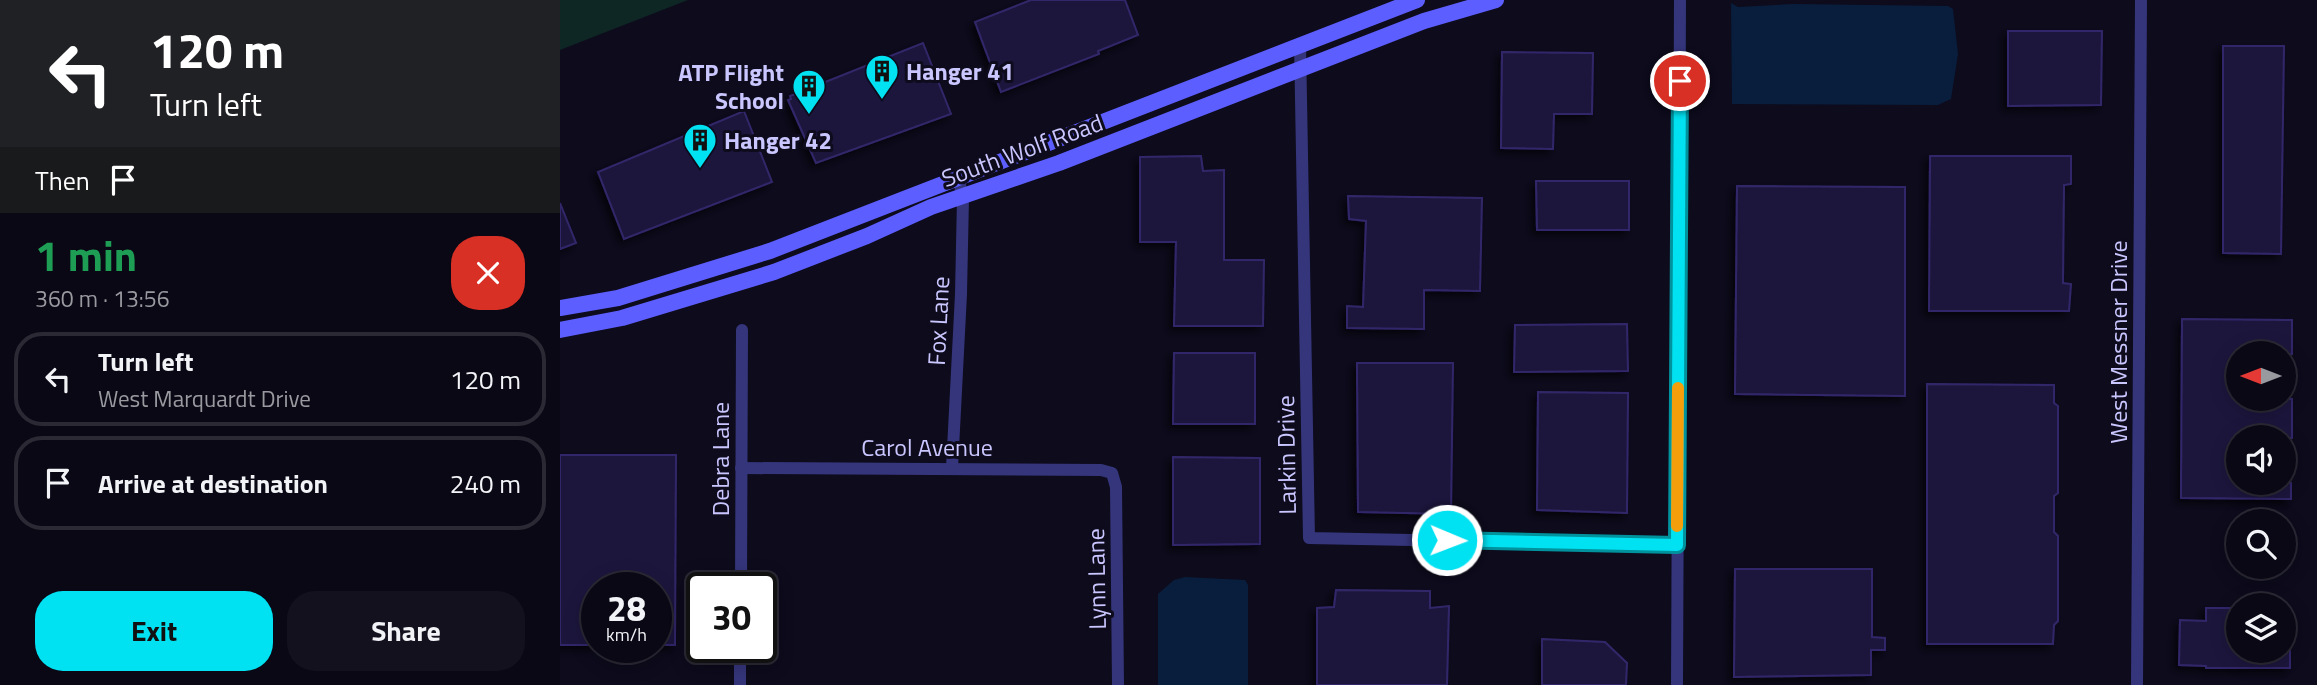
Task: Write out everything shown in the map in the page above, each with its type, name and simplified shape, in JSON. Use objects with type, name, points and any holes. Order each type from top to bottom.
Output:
[{"type":"main road","name":"South Wolf Road","points":[[560,309],[618,298],[770,251],[958,177],[1044,147],[1417,0]]},
{"type":"main road","name":"South Wolf Road","points":[[560,330],[622,318],[774,272],[932,207],[1059,163],[1424,21],[1496,0]]},
{"type":"street","points":[[1677,685],[1680,0]]},
{"type":"street","name":"West Messner Drive","points":[[2137,685],[2141,0]]},
{"type":"street","name":"Larkin Drive","points":[[1300,44],[1309,538],[1677,545]]},
{"type":"street","name":"Fox Lane","points":[[952,468],[963,198],[958,177]]},
{"type":"street","name":"Debra Lane","points":[[741,572],[742,330]]},
{"type":"street","name":"Carol Avenue","points":[[741,468],[1101,470],[1112,473]]},
{"type":"street","name":"Lynn Lane","points":[[1112,473],[1116,487],[1118,685]]},
{"type":"street","points":[[740,663],[740,685]]},
{"type":"green space","points":[[560,0],[688,0],[560,50]]},
{"type":"water","points":[[1731,3],[1738,7],[1793,4],[1948,6],[1953,9],[1958,54],[1951,99],[1938,105],[1732,104]]},
{"type":"water","points":[[1185,577],[1245,580],[1248,585],[1248,685],[1158,685],[1158,594],[1174,580]]},
{"type":"building","points":[[1031,0],[1125,0],[1138,35],[1098,51],[1099,54],[1001,92],[975,22]]},
{"type":"building","points":[[2008,31],[2102,31],[2101,105],[2008,106]]},
{"type":"building","name":"Hanger 41","points":[[923,43],[951,114],[816,163],[788,100],[791,99],[790,96]]},
{"type":"building","points":[[2223,46],[2284,46],[2281,254],[2223,253]]},
{"type":"building","points":[[1502,52],[1593,53],[1592,114],[1554,114],[1553,149],[1501,148]]},
{"type":"building","name":"Hanger 42","points":[[744,111],[772,182],[624,239],[598,172]]},
{"type":"building","points":[[1201,156],[1203,171],[1224,170],[1224,260],[1264,260],[1263,326],[1174,326],[1176,242],[1140,242],[1140,157]]},
{"type":"building","points":[[1930,156],[2071,156],[2071,184],[2064,185],[2063,283],[2071,284],[2069,311],[1929,311]]},
{"type":"building","points":[[1536,181],[1629,181],[1629,230],[1537,230]]},
{"type":"building","points":[[1737,186],[1905,187],[1905,396],[1735,394]]},
{"type":"building","points":[[1348,196],[1482,198],[1480,291],[1424,290],[1424,329],[1347,328],[1347,306],[1363,307],[1366,221],[1349,219]]},
{"type":"building","points":[[560,203],[576,243],[560,249]]},
{"type":"building","points":[[2182,319],[2292,320],[2292,341],[2226,341],[2226,411],[2292,411],[2292,425],[2226,425],[2226,495],[2291,495],[2291,499],[2181,498]]},
{"type":"building","points":[[1627,324],[1628,371],[1514,372],[1515,325]]},
{"type":"building","points":[[1174,353],[1255,353],[1255,424],[1173,424]]},
{"type":"building","points":[[1357,363],[1453,363],[1451,514],[1358,512]]},
{"type":"building","points":[[1927,384],[2054,385],[2054,403],[2058,406],[2058,493],[2054,496],[2054,532],[2058,536],[2058,621],[2054,625],[2053,644],[1927,644]]},
{"type":"building","points":[[1538,392],[1628,393],[1627,513],[1537,510]]},
{"type":"building","points":[[560,455],[676,455],[675,645],[672,645],[672,572],[581,572],[581,645],[560,645]]},
{"type":"building","points":[[1173,457],[1260,458],[1260,544],[1173,545]]},
{"type":"building","points":[[1735,569],[1872,569],[1872,637],[1885,638],[1885,650],[1871,650],[1871,675],[1734,677]]},
{"type":"building","points":[[1336,590],[1430,591],[1430,608],[1449,606],[1447,685],[1317,685],[1317,608],[1334,607]]},
{"type":"building","points":[[2206,608],[2226,608],[2226,663],[2290,663],[2290,668],[2206,668],[2179,665],[2180,620],[2206,621]]},
{"type":"building","points":[[1542,639],[1605,642],[1627,663],[1626,685],[1542,685]]},
{"type":"slow traffic","points":[[1677,526],[1678,388]]},
{"type":"place","name":"Hanger 41","points":[[882,101]]},
{"type":"place","name":"ATP Flight School","points":[[809,116]]},
{"type":"place","name":"Hanger 42","points":[[700,170]]},
{"type":"route","points":[[1447,540],[1677,545],[1680,81]]}]
